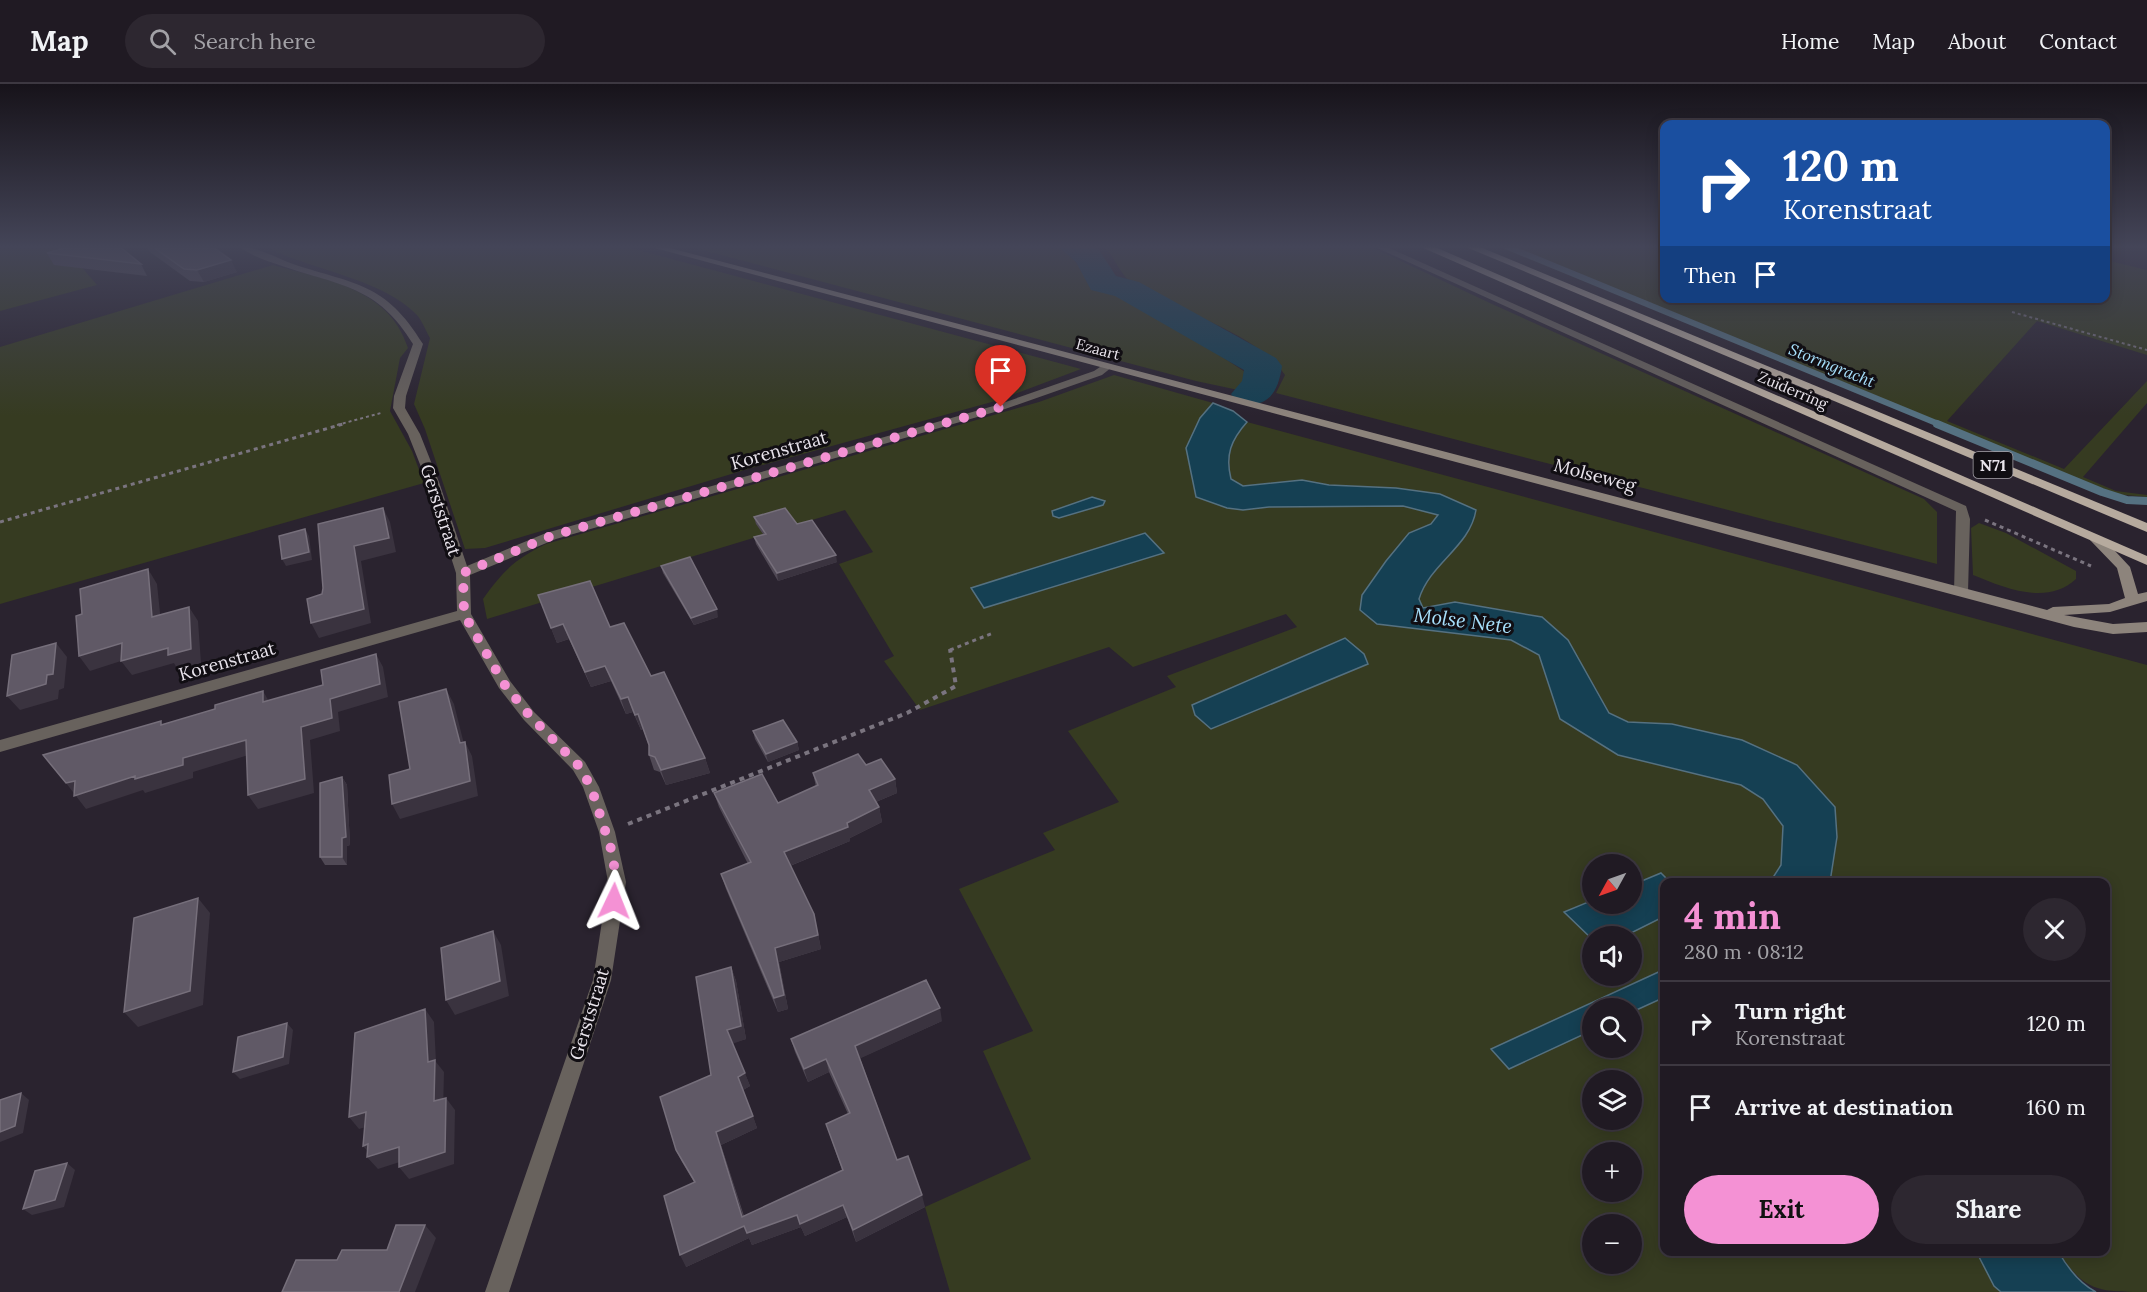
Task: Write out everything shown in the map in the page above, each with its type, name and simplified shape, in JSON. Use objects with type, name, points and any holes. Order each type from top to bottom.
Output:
[{"type":"highway","name":"Zuiderring","points":[[1555,303],[2147,561]]},
{"type":"highway","name":"Zuiderring","points":[[1607,303],[2147,528]]},
{"type":"main road","name":"Ezaart","points":[[867,303],[1220,396]]},
{"type":"main road","name":"Molseweg","points":[[1220,396],[2074,622],[2114,629],[2147,627]]},
{"type":"main road","points":[[2097,540],[2123,567],[2133,602]]},
{"type":"main road","name":"Molseweg","points":[[2018,608],[2086,611],[2133,602],[2147,596]]},
{"type":"street","points":[[387,303],[410,326],[418,344],[400,396],[399,408]]},
{"type":"street","points":[[1504,303],[1962,509],[1964,519],[1961,592]]},
{"type":"street","name":"Korenstraat","points":[[463,573],[551,536],[1001,407],[1098,373],[1107,367]]},
{"type":"street","name":"Gerststraat","points":[[399,408],[414,434],[433,482],[463,573],[464,614],[504,684],[530,716],[579,766],[591,787],[607,832],[617,882],[602,980],[497,1292]]},
{"type":"street","name":"Korenstraat","points":[[0,746],[464,614]]},
{"type":"path","points":[[2012,312],[2147,350]]},
{"type":"path","points":[[0,522],[399,408]]},
{"type":"path","points":[[1962,509],[2075,558]]},
{"type":"path","points":[[607,832],[907,713],[956,686],[950,648],[993,633]]},
{"type":"green space","points":[[0,303],[28,303],[0,311]]},
{"type":"green space","points":[[145,303],[376,303],[399,328],[408,348],[400,358],[390,411],[412,451],[424,483],[0,604],[0,347]]},
{"type":"green space","points":[[404,303],[837,303],[1081,369],[999,400],[748,469],[485,548],[465,549],[425,429],[414,404],[430,338],[416,314]]},
{"type":"green space","points":[[903,303],[1131,303],[1174,325],[1248,374],[1250,384],[1243,391],[1196,381]]},
{"type":"green space","points":[[1171,303],[1491,303],[1924,499],[1937,512],[1937,564],[1276,393],[1285,375],[1272,360],[1255,346]]},
{"type":"green space","points":[[1639,303],[2147,303],[2147,355],[2037,321],[1947,421],[2064,469],[2147,381],[2147,403],[2083,477],[2116,491],[2147,495],[2147,497],[2113,494]]},
{"type":"green space","points":[[1114,375],[1213,403],[1200,418],[1196,497],[1227,508],[1243,510],[1269,507],[1403,506],[1439,515],[1431,524],[1409,533],[1377,624],[1511,640],[1539,655],[1561,719],[1618,755],[1741,785],[1763,799],[1783,826],[1781,865],[1773,878],[1666,878],[1661,873],[1642,881],[1642,854],[1582,854],[1582,905],[1564,912],[1582,929],[1582,986],[1628,986],[1602,998],[1582,998],[1582,1007],[1492,1049],[1509,1069],[1582,1035],[1582,1058],[1642,1058],[1642,1007],[1660,999],[1660,1256],[1979,1256],[1994,1286],[2001,1292],[950,1292],[925,1207],[1031,1159],[983,1051],[1033,1031],[959,889],[1055,850],[1043,833],[1119,802],[1068,731],[1176,687],[1167,676],[1297,627],[1286,614],[1133,667],[1109,647],[920,710],[884,661],[894,656],[839,564],[873,552],[845,510],[487,619],[483,599],[510,567],[546,544],[1039,402]]},
{"type":"green space","points":[[1247,422],[2147,665],[2147,1292],[2105,1290],[2094,1287],[2076,1275],[2061,1256],[2110,1256],[2110,878],[1831,878],[1837,837],[1672,724],[1628,722],[1609,713],[1593,683],[1455,602],[1423,608],[1419,599],[1424,582],[1447,557],[1440,494],[1396,488],[1329,485],[1302,480],[1243,486],[1231,479],[1229,462],[1231,448]]},
{"type":"green space","points":[[1979,523],[2006,533],[2076,571],[2076,579],[2052,592],[2039,593],[2012,589],[1973,575],[1971,528]]},
{"type":"green space","points":[[1660,918],[1660,971],[1642,980],[1642,928]]},
{"type":"water","points":[[1213,403],[1233,411],[1247,422],[1233,442],[1229,455],[1231,479],[1243,486],[1302,480],[1329,485],[1396,488],[1440,494],[1476,510],[1466,534],[1424,586],[1419,599],[1423,608],[1455,602],[1542,617],[1568,640],[1609,713],[1628,722],[1672,724],[1742,740],[1797,765],[1835,807],[1837,837],[1831,878],[1773,878],[1781,865],[1783,826],[1763,799],[1741,785],[1618,755],[1560,719],[1539,655],[1511,640],[1377,624],[1360,610],[1362,595],[1386,561],[1409,533],[1431,524],[1438,515],[1403,506],[1269,507],[1243,510],[1227,508],[1196,497],[1186,448],[1200,418]]},
{"type":"water","points":[[1092,497],[1105,501],[1103,505],[1059,518],[1053,516],[1052,511]]},
{"type":"water","points":[[1145,533],[1164,553],[984,608],[971,588]]},
{"type":"water","points":[[1345,638],[1364,654],[1368,664],[1211,729],[1195,715],[1192,705]]},
{"type":"water","points":[[1661,873],[1666,878],[1660,878],[1660,918],[1642,928],[1582,926],[1582,929],[1564,912],[1582,905],[1582,914],[1642,914],[1642,881]]},
{"type":"water","points":[[1660,971],[1660,999],[1642,1007],[1642,998],[1602,998],[1628,986],[1642,986],[1642,980]]},
{"type":"water","points":[[1582,1007],[1582,1035],[1509,1069],[1491,1049]]},
{"type":"water","points":[[1979,1256],[2061,1256],[2074,1274],[2096,1292],[2001,1292],[1994,1286]]},
{"type":"building","points":[[383,508],[389,538],[354,546],[364,609],[311,623],[307,599],[322,594],[323,588],[318,524]]},
{"type":"building","points":[[785,508],[797,524],[812,520],[836,555],[777,573],[754,537],[766,534],[754,517]]},
{"type":"building","points":[[305,529],[309,552],[282,559],[279,536]]},
{"type":"building","points":[[690,557],[717,609],[691,618],[661,566]]},
{"type":"building","points":[[148,569],[152,617],[189,607],[191,649],[168,655],[168,648],[121,661],[122,643],[79,656],[76,616],[82,614],[80,589]]},
{"type":"building","points":[[590,581],[610,627],[624,623],[651,676],[664,672],[705,758],[661,770],[655,757],[649,755],[649,745],[638,714],[635,715],[628,697],[621,699],[605,666],[585,672],[563,624],[551,628],[538,595]]},
{"type":"building","points":[[56,643],[53,674],[47,675],[46,684],[7,696],[12,655]]},
{"type":"building","points":[[376,654],[380,684],[330,699],[332,718],[301,727],[305,779],[248,795],[246,740],[183,758],[183,765],[135,779],[135,776],[74,796],[75,781],[66,783],[43,755],[161,721],[161,725],[215,709],[215,705],[263,691],[263,702],[323,685],[321,670]]},
{"type":"building","points":[[446,689],[460,743],[465,742],[470,781],[392,804],[389,775],[410,769],[399,702]]},
{"type":"building","points":[[783,720],[797,742],[766,754],[753,731]]},
{"type":"building","points":[[858,754],[866,765],[881,759],[895,779],[869,790],[879,807],[847,823],[848,827],[784,852],[814,914],[818,935],[775,948],[784,995],[774,998],[721,874],[751,862],[714,793],[762,774],[778,803],[818,785],[813,773]]},
{"type":"building","points":[[342,777],[346,837],[342,838],[342,857],[320,857],[320,783]]},
{"type":"building","points":[[198,898],[190,991],[124,1012],[134,918]]},
{"type":"building","points":[[493,931],[500,981],[446,1000],[441,948]]},
{"type":"building","points":[[731,967],[741,1026],[727,1030],[745,1073],[738,1077],[753,1116],[716,1132],[742,1217],[843,1170],[826,1124],[850,1113],[826,1059],[804,1069],[791,1039],[926,980],[940,1008],[855,1046],[897,1160],[908,1156],[922,1195],[853,1230],[843,1205],[800,1224],[797,1215],[747,1233],[744,1226],[680,1255],[664,1196],[695,1182],[676,1150],[660,1097],[711,1075],[696,977]]},
{"type":"building","points":[[425,1009],[428,1062],[435,1060],[434,1101],[446,1098],[445,1152],[399,1167],[399,1147],[367,1157],[368,1144],[363,1146],[366,1112],[349,1117],[355,1033]]},
{"type":"building","points":[[287,1023],[283,1057],[233,1072],[238,1037]]},
{"type":"building","points":[[21,1093],[15,1126],[0,1132],[0,1100]]},
{"type":"building","points":[[67,1163],[55,1200],[23,1209],[35,1171]]},
{"type":"building","points":[[396,1225],[425,1225],[399,1292],[282,1292],[296,1260],[337,1260],[342,1250],[387,1250]]},
{"type":"waterway","name":"Molse Nete","points":[[1152,303],[1263,366],[1260,384],[1250,394]]},
{"type":"waterway","name":"Stormgracht","points":[[1645,303],[1941,425]]},
{"type":"waterway","name":"Stormgracht","points":[[1937,424],[2102,492],[2127,500],[2147,501]]},
{"type":"route","points":[[614,901],[617,882],[611,849],[591,787],[579,766],[530,716],[504,684],[464,614],[463,573],[551,536],[1001,407]]}]
